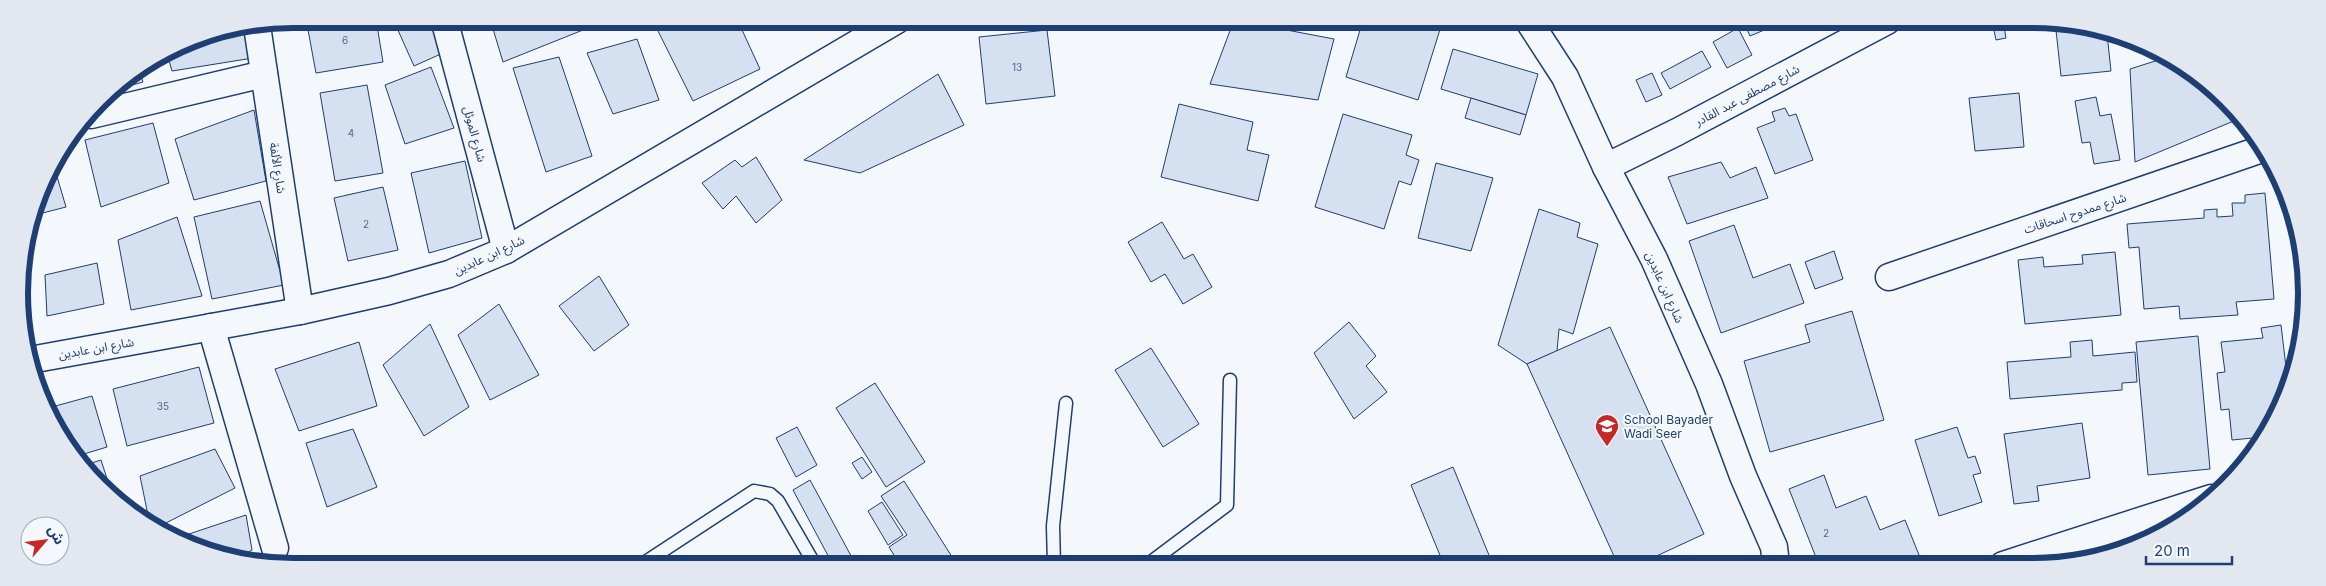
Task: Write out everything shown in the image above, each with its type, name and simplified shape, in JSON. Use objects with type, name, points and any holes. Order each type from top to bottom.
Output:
[{"type":"street","name":"شارع الموئل","points":[[446,27],[506,250]]},
{"type":"street","name":"شارع ابن عابدين","points":[[36,359],[300,311],[389,291],[449,274],[506,250],[885,27]]},
{"type":"street","name":"شارع ابن عابدين","points":[[1533,27],[1565,77],[1606,167],[1654,259],[1708,384],[1743,476],[1774,547],[1775,559]]},
{"type":"street","name":"شارع مصطفى عبد القادر","points":[[1606,167],[1677,132],[1876,27]]},
{"type":"street","name":"شارع الألفة","points":[[258,30],[300,311]]},
{"type":"street","points":[[97,114],[264,74]]},
{"type":"street","name":"شارع ممدوح اسحاقات","points":[[1889,276],[2257,151]]},
{"type":"street","points":[[211,327],[274,548]]},
{"type":"street","points":[[2022,559],[2197,503]]},
{"type":"lane","points":[[1155,559],[1227,505],[1230,380]]},
{"type":"lane","points":[[1054,559],[1052,526],[1066,402]]},
{"type":"lane","points":[[650,559],[754,491],[770,494],[778,501],[812,559]]},
{"type":"building","points":[[307,27],[377,27],[383,62],[316,73]]},
{"type":"building","points":[[397,27],[443,27],[452,49],[414,66]]},
{"type":"building","points":[[492,27],[590,27],[503,62]]},
{"type":"building","points":[[656,27],[741,27],[760,69],[693,101]]},
{"type":"building","points":[[1231,27],[1271,27],[1334,39],[1318,100],[1210,84]]},
{"type":"building","points":[[1361,27],[1441,27],[1418,100],[1346,77]]},
{"type":"building","points":[[1746,27],[1769,27],[1769,28],[1750,36]]},
{"type":"building","points":[[1993,27],[2004,27],[2006,38],[1996,40]]},
{"type":"building","points":[[1738,28],[1752,55],[1727,68],[1713,42]]},
{"type":"building","points":[[2056,29],[2108,39],[2111,71],[2061,76]]},
{"type":"building","points":[[1047,30],[1055,96],[986,104],[979,37]]},
{"type":"building","points":[[248,32],[253,58],[172,71],[169,59],[208,42]]},
{"type":"building","points":[[637,39],[659,100],[613,114],[587,53]]},
{"type":"building","points":[[1453,49],[1538,74],[1526,115],[1441,89]]},
{"type":"building","points":[[1702,51],[1711,67],[1670,89],[1661,73]]},
{"type":"building","points":[[559,57],[592,156],[546,172],[513,68]]},
{"type":"building","points":[[2159,60],[2195,82],[2235,120],[2135,162],[2130,69]]},
{"type":"building","points":[[431,67],[454,128],[405,144],[385,85]]},
{"type":"building","points":[[1652,73],[1662,95],[1646,102],[1636,80]]},
{"type":"building","points":[[938,74],[964,125],[860,173],[804,160]]},
{"type":"building","points":[[141,75],[143,82],[125,87]]},
{"type":"building","points":[[367,85],[383,173],[335,181],[320,93]]},
{"type":"building","points":[[2019,93],[2024,147],[1975,151],[1969,98]]},
{"type":"building","points":[[2096,97],[2100,116],[2111,114],[2120,160],[2094,164],[2090,142],[2082,143],[2075,101]]},
{"type":"building","points":[[1471,98],[1526,115],[1520,135],[1465,118]]},
{"type":"building","points":[[1179,104],[1253,122],[1247,150],[1269,155],[1258,201],[1161,177]]},
{"type":"building","points":[[1785,108],[1789,116],[1796,114],[1813,160],[1775,174],[1757,128],[1775,121],[1772,112]]},
{"type":"building","points":[[254,110],[266,181],[194,200],[175,139]]},
{"type":"building","points":[[1343,114],[1412,135],[1406,155],[1419,160],[1411,185],[1399,181],[1384,229],[1315,207]]},
{"type":"building","points":[[153,123],[169,183],[101,207],[85,140]]},
{"type":"building","points":[[756,157],[782,200],[756,223],[736,196],[723,209],[702,183],[735,160],[742,167]]},
{"type":"building","points":[[465,161],[482,238],[429,253],[411,173]]},
{"type":"building","points":[[1721,162],[1730,178],[1756,167],[1768,198],[1687,224],[1668,177]]},
{"type":"building","points":[[1436,163],[1493,178],[1471,251],[1418,238]]},
{"type":"building","points":[[56,174],[66,207],[40,214]]},
{"type":"building","points":[[383,187],[398,250],[348,261],[334,198]]},
{"type":"building","points":[[2265,193],[2274,299],[2236,302],[2238,315],[2180,319],[2179,306],[2144,309],[2139,247],[2129,248],[2127,224],[2204,218],[2204,210],[2217,209],[2217,217],[2233,216],[2232,203],[2245,203],[2245,195]]},
{"type":"building","points":[[260,201],[284,285],[212,299],[194,217]]},
{"type":"building","points":[[1539,209],[1580,223],[1577,237],[1598,244],[1573,334],[1559,329],[1557,351],[1527,364],[1498,345]]},
{"type":"building","points":[[177,217],[202,296],[131,310],[118,240]]},
{"type":"building","points":[[1162,222],[1184,259],[1193,254],[1212,287],[1183,304],[1165,274],[1151,282],[1128,242]]},
{"type":"building","points":[[1734,225],[1753,278],[1790,264],[1804,303],[1721,333],[1689,241]]},
{"type":"building","points":[[1834,251],[1843,279],[1815,289],[1805,262]]},
{"type":"building","points":[[2115,252],[2121,315],[2025,324],[2018,260],[2043,257],[2044,267],[2083,264],[2082,255]]},
{"type":"building","points":[[97,263],[104,304],[47,316],[45,275]]},
{"type":"building","points":[[599,276],[629,325],[594,351],[559,306]]},
{"type":"building","points":[[499,304],[539,375],[490,400],[458,335]]},
{"type":"building","points":[[1852,311],[1884,420],[1770,452],[1744,361],[1810,342],[1805,325]]},
{"type":"building","points":[[1349,322],[1376,356],[1366,366],[1387,392],[1354,419],[1314,353]]},
{"type":"building","points":[[430,324],[469,407],[424,436],[383,365]]},
{"type":"building","points":[[2281,325],[2286,370],[2278,395],[2256,438],[2232,440],[2229,409],[2221,410],[2217,373],[2225,372],[2221,342],[2263,338],[2261,328]]},
{"type":"building","points":[[1610,327],[1704,534],[1650,559],[1615,559],[1527,364]]},
{"type":"building","points":[[2198,336],[2210,469],[2148,475],[2136,342]]},
{"type":"building","points":[[2092,340],[2093,356],[2135,352],[2137,382],[2122,383],[2122,390],[2010,399],[2007,362],[2071,357],[2070,342]]},
{"type":"building","points":[[359,342],[377,406],[299,431],[275,369]]},
{"type":"building","points":[[1151,348],[1199,424],[1163,447],[1115,370]]},
{"type":"building","points":[[199,367],[214,423],[127,446],[113,389]]},
{"type":"building","points":[[875,383],[925,462],[886,487],[836,408]]},
{"type":"building","points":[[92,396],[107,447],[82,455],[63,426],[53,407]]},
{"type":"building","points":[[2082,423],[2090,478],[2037,486],[2039,501],[2014,504],[2004,434]]},
{"type":"building","points":[[797,427],[817,465],[796,477],[776,438]]},
{"type":"building","points":[[1957,427],[1968,458],[1975,456],[1981,473],[1973,475],[1982,502],[1939,516],[1915,440]]},
{"type":"building","points":[[353,429],[377,487],[327,507],[306,443]]},
{"type":"building","points":[[215,449],[235,488],[163,524],[148,516],[140,476]]},
{"type":"building","points":[[862,457],[872,472],[862,479],[852,463]]},
{"type":"building","points":[[101,460],[109,485],[105,481],[89,464]]},
{"type":"building","points":[[1453,467],[1491,559],[1442,559],[1411,485]]},
{"type":"building","points":[[1824,475],[1836,508],[1866,496],[1880,530],[1905,520],[1919,555],[1909,559],[1817,559],[1789,489]]},
{"type":"building","points":[[810,480],[853,559],[830,559],[793,490]]},
{"type":"building","points":[[904,481],[953,559],[896,559],[889,547],[907,535],[881,496]]},
{"type":"building","points":[[882,502],[903,535],[888,545],[868,511]]},
{"type":"building","points":[[246,515],[252,550],[245,554],[241,553],[185,535]]},
{"type":"place","name":"School Bayader Wadi Seer","points":[[1607,447]]}]
